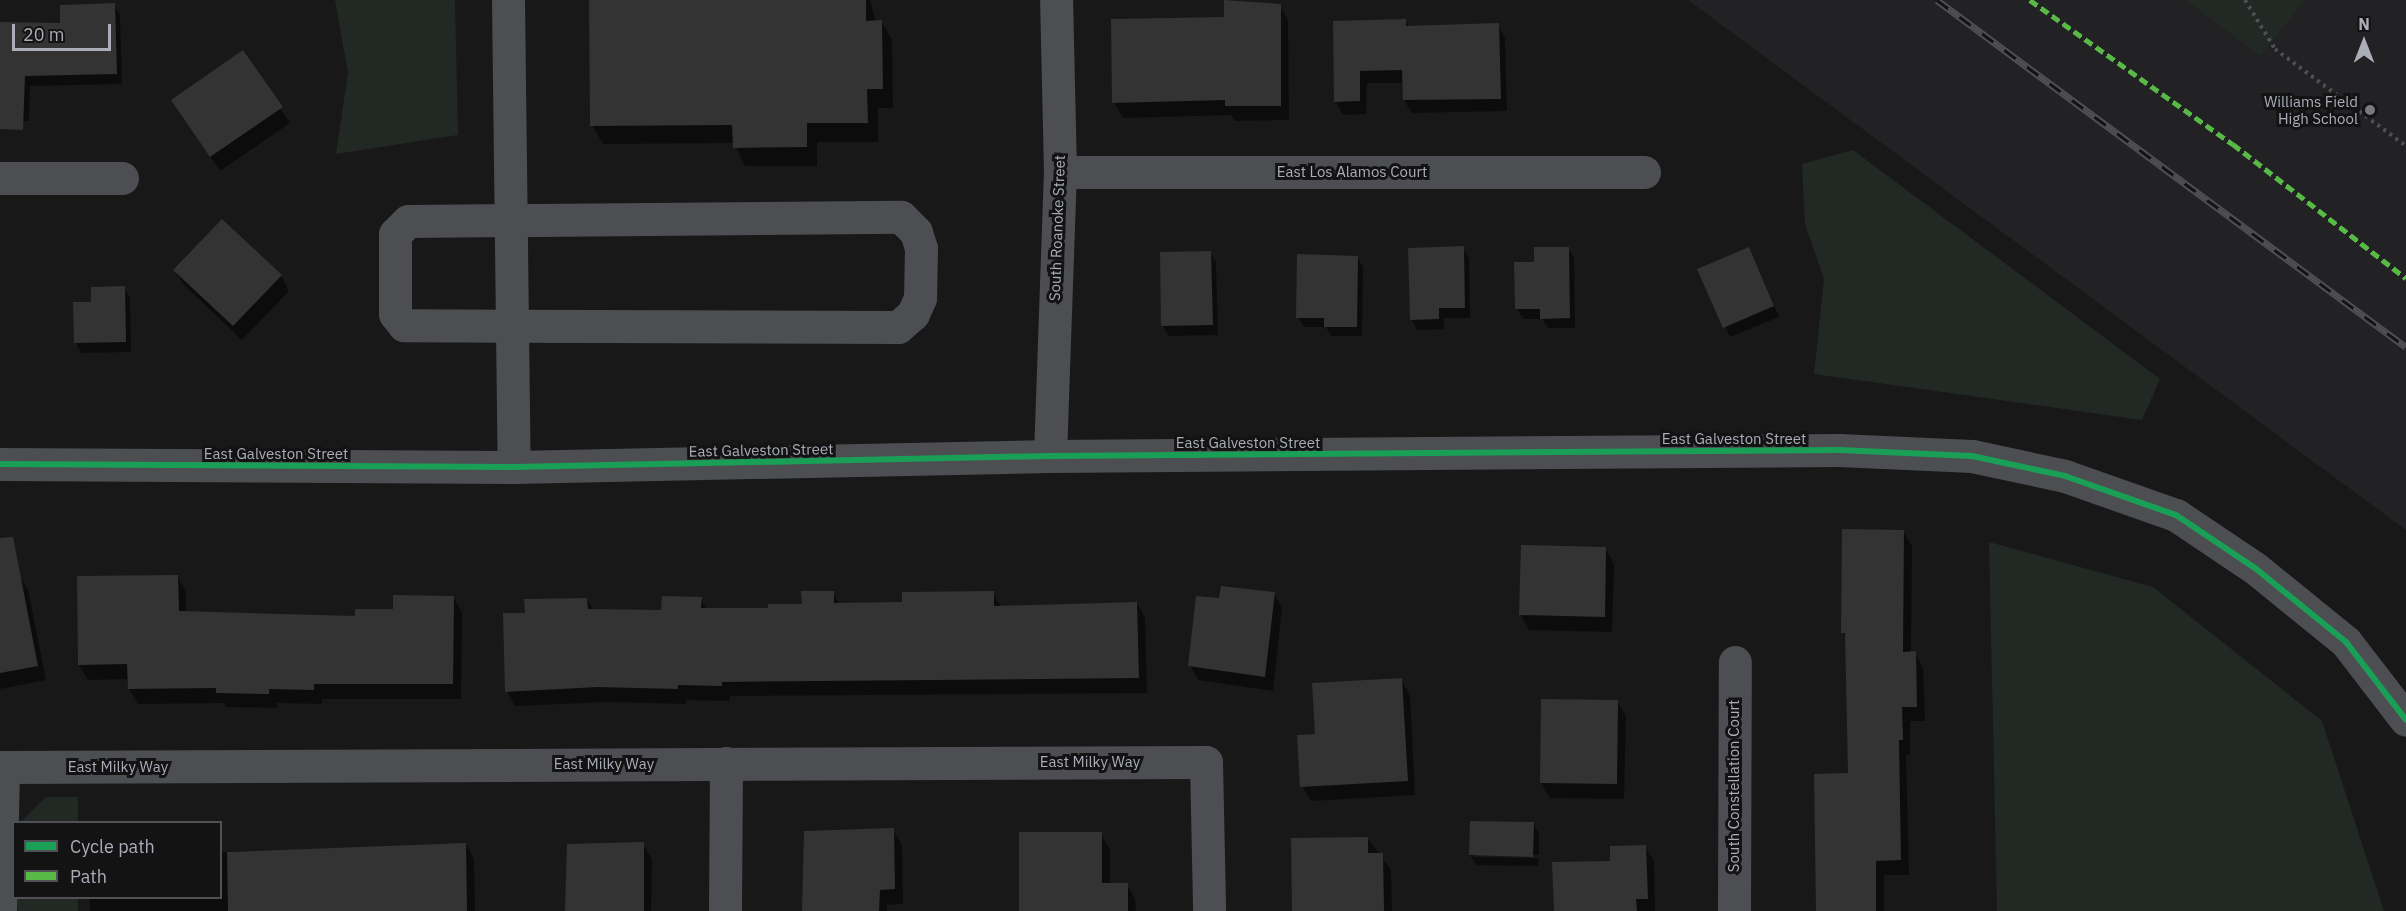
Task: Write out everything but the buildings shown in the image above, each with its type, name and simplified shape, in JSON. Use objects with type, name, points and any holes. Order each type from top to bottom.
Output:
[{"type":"street","points":[[508,0],[514,467]]},
{"type":"street","name":"South Roanoke Street","points":[[1050,456],[1060,172],[1056,0]]},
{"type":"street","name":"East Los Alamos Court","points":[[1060,172],[1644,172]]},
{"type":"street","points":[[0,178],[122,178]]},
{"type":"street","points":[[901,217],[916,232],[921,248],[920,298],[913,314],[898,327],[513,324],[404,325],[395,314],[395,234],[408,221],[511,223],[901,217]]},
{"type":"street","name":"East Galveston Street","points":[[0,464],[514,467],[1050,456],[1839,450],[1972,456],[2065,476],[2176,515],[2255,568],[2346,642],[2406,720]]},
{"type":"street","name":"South Constellation Court","points":[[1734,911],[1735,662]]},
{"type":"street","name":"East Milky Way","points":[[0,911],[3,767],[1206,762],[1209,911]]},
{"type":"street","points":[[725,911],[726,763]]},
{"type":"path","points":[[2245,0],[2275,49],[2406,146]]},
{"type":"shaded area","points":[[335,0],[455,0],[458,135],[336,154],[348,73]]},
{"type":"shaded area","points":[[1688,0],[2185,0],[2261,57],[2305,0],[2406,0],[2406,530]]},
{"type":"shaded area","points":[[2185,0],[2305,0],[2261,57]]},
{"type":"shaded area","points":[[1853,150],[2160,379],[2142,420],[1814,374],[1824,279],[1805,224],[1802,164]]},
{"type":"shaded area","points":[[1989,542],[2153,587],[2322,721],[2384,911],[1997,911]]},
{"type":"shaded area","points":[[46,797],[78,797],[78,821],[22,821]]},
{"type":"shaded area","points":[[17,899],[78,899],[78,911],[18,911]]},
{"type":"railway","points":[[1937,0],[2406,347]]},
{"type":"marked path","points":[[2030,0],[2233,144],[2406,278]]},
{"type":"cycle path","points":[[0,464],[514,467],[1050,456],[1839,450],[1972,456],[2065,476],[2176,515],[2255,568],[2346,642],[2406,720]]},
{"type":"place","name":"Williams Field High School","points":[[2370,110]]}]
